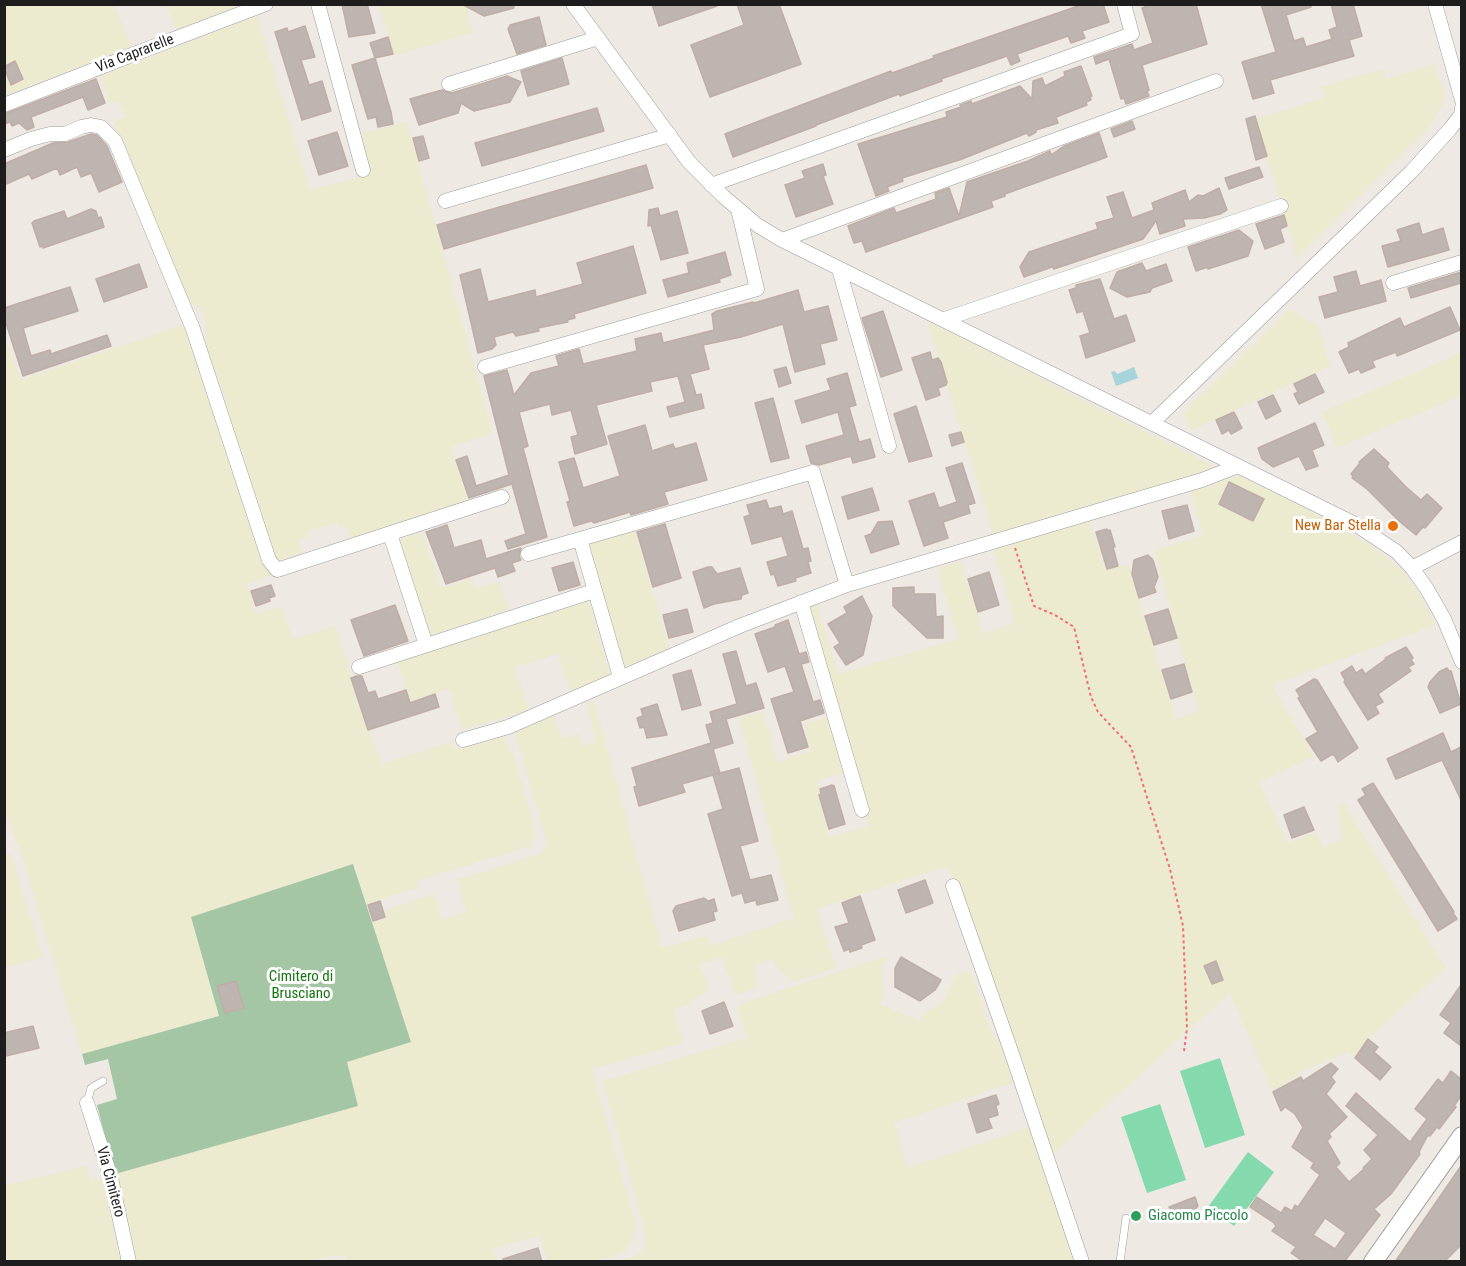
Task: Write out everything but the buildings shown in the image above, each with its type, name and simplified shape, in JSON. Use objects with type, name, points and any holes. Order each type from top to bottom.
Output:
[{"type":"street","name":"Via Caprarelle","points":[[4,105],[266,4]]},
{"type":"street","points":[[318,4],[363,170]]},
{"type":"street","points":[[573,4],[689,162],[711,185],[757,225],[782,240],[1355,524],[1396,552],[1412,568],[1427,588],[1444,619],[1461,662]]},
{"type":"street","points":[[711,185],[1132,34],[1124,4]]},
{"type":"street","points":[[1436,4],[1461,100]]},
{"type":"street","points":[[449,84],[598,38]]},
{"type":"street","points":[[782,240],[1216,81]]},
{"type":"street","points":[[1152,423],[1411,172],[1461,115],[1461,108]]},
{"type":"street","points":[[4,150],[31,139],[50,134],[64,134],[91,125],[101,127],[115,141],[193,329],[219,414],[273,567],[278,570],[502,497]]},
{"type":"street","points":[[446,201],[670,135]]},
{"type":"street","points":[[945,319],[1281,206]]},
{"type":"street","points":[[485,367],[758,289],[738,209]]},
{"type":"street","points":[[1393,283],[1461,262]]},
{"type":"street","points":[[839,268],[889,446]]},
{"type":"street","points":[[463,740],[508,727],[742,625],[847,585],[1202,480],[1238,466]]},
{"type":"street","points":[[528,554],[813,472],[847,585]]},
{"type":"street","points":[[390,534],[426,645]]},
{"type":"street","points":[[580,539],[620,677]]},
{"type":"street","points":[[1412,568],[1461,542]]},
{"type":"street","points":[[359,667],[594,591]]},
{"type":"street","points":[[801,602],[861,810]]},
{"type":"street","points":[[953,886],[1082,1262]]},
{"type":"street","name":"Via Cimitero","points":[[87,1103],[111,1178],[129,1262]]},
{"type":"street","points":[[1373,1262],[1461,1136]]},
{"type":"lane","points":[[87,1103],[91,1088],[103,1081]]},
{"type":"lane","points":[[1120,1262],[1126,1218]]},
{"type":"path","points":[[1011,537],[1034,606],[1074,627],[1091,697],[1098,712],[1131,747],[1170,869],[1183,926],[1187,1028],[1185,1051]]},
{"type":"shaded area","points":[[5,5],[114,5],[132,46],[5,96]]},
{"type":"shaded area","points":[[166,5],[233,5],[235,9],[177,30]]},
{"type":"shaded area","points":[[379,5],[466,5],[473,32],[394,56]]},
{"type":"shaded area","points":[[257,16],[310,190],[371,174],[360,134],[407,122],[493,433],[451,447],[468,501],[352,539],[347,526],[340,528],[338,522],[308,531],[309,536],[298,540],[302,553],[275,562],[241,467],[246,459],[243,450],[236,447],[221,405],[227,403],[204,346],[206,329],[204,316],[199,306],[192,305],[187,299],[114,122],[126,117],[118,101],[110,104],[99,76]]},
{"type":"shaded area","points":[[1435,64],[1444,94],[1442,106],[1429,128],[1297,259],[1256,119],[1324,98],[1321,87],[1383,69],[1386,79]]},
{"type":"shaded area","points":[[1290,309],[1319,327],[1330,366],[1190,431],[1184,414],[1188,407]]},
{"type":"shaded area","points":[[932,323],[1214,466],[1205,474],[994,537],[928,324]]},
{"type":"shaded area","points":[[185,324],[272,575],[247,584],[256,614],[279,607],[284,613],[293,639],[335,626],[381,764],[452,742],[454,749],[502,737],[514,755],[535,831],[534,840],[531,846],[416,881],[417,888],[366,904],[354,864],[192,917],[219,1016],[82,1054],[24,863],[5,811],[4,332],[21,380]]},
{"type":"shaded area","points":[[1461,353],[1461,396],[1337,448],[1322,412]]},
{"type":"shaded area","points":[[1240,476],[1311,511],[1372,546],[1402,570],[1418,592],[1436,625],[1272,685],[1314,757],[1259,782],[1287,843],[1316,832],[1323,848],[1343,839],[1337,807],[1343,802],[1446,968],[1369,1038],[1353,1057],[1349,1052],[1297,1073],[1298,1077],[1272,1090],[1230,993],[1051,1156],[948,866],[816,909],[836,968],[794,982],[777,968],[773,959],[753,967],[759,987],[735,995],[722,957],[700,964],[708,986],[707,991],[690,1004],[673,1010],[683,1043],[592,1069],[635,1222],[632,1242],[625,1251],[594,1261],[547,1261],[540,1236],[493,1248],[497,1261],[345,1262],[346,1256],[339,1255],[302,1262],[135,1261],[115,1174],[358,1106],[346,1062],[411,1041],[372,923],[387,919],[385,910],[434,894],[442,920],[466,912],[457,880],[539,854],[545,849],[547,844],[515,732],[533,721],[554,714],[562,739],[579,734],[582,746],[596,742],[587,703],[594,701],[662,948],[707,936],[710,946],[794,918],[739,718],[763,712],[778,762],[811,751],[804,724],[830,717],[845,772],[817,781],[820,794],[817,795],[830,837],[869,826],[807,607],[817,604],[838,674],[958,639],[937,568],[960,561],[983,633],[1015,623],[994,551],[998,547],[1089,518],[1105,571],[1128,564],[1176,719],[1199,711],[1154,550],[1203,536],[1191,492],[1196,486],[1211,487],[1214,482]]},
{"type":"shaded area","points":[[634,529],[670,650],[624,669],[587,543]]},
{"type":"shaded area","points":[[423,533],[441,588],[471,579],[475,589],[499,581],[508,610],[430,636],[399,540]]},
{"type":"shaded area","points":[[588,600],[610,675],[571,692],[558,654],[515,667],[529,711],[462,729],[449,689],[411,701],[397,661]]},
{"type":"shaded area","points":[[11,854],[43,957],[5,967],[5,856]]},
{"type":"shaded area","points":[[887,956],[881,970],[884,993],[881,1004],[920,1021],[923,1014],[945,1000],[956,974],[967,972],[972,974],[994,1039],[1002,1037],[1017,1081],[894,1123],[907,1168],[1030,1127],[1077,1261],[620,1261],[642,1253],[645,1248],[645,1233],[603,1081],[747,1038],[737,1005]]},
{"type":"shaded area","points":[[87,1166],[90,1180],[103,1179],[121,1261],[5,1261],[5,1185]]},
{"type":"green space","name":"Cimitero di Brusciano","points":[[353,864],[411,1042],[347,1062],[358,1106],[115,1174],[97,1105],[117,1099],[108,1059],[85,1065],[82,1054],[219,1016],[191,917]]},
{"type":"green space","points":[[1220,1058],[1245,1135],[1205,1148],[1180,1071]]},
{"type":"green space","points":[[1160,1104],[1186,1180],[1147,1193],[1121,1117]]},
{"type":"green space","points":[[1248,1152],[1274,1172],[1234,1226],[1208,1207]]},
{"type":"water","points":[[1134,367],[1138,378],[1116,386],[1111,372],[1115,371],[1117,374]]},
{"type":"place","name":"New Bar Stella","points":[[1393,526]]},
{"type":"place","name":"Giacomo Piccolo","points":[[1136,1216]]}]
